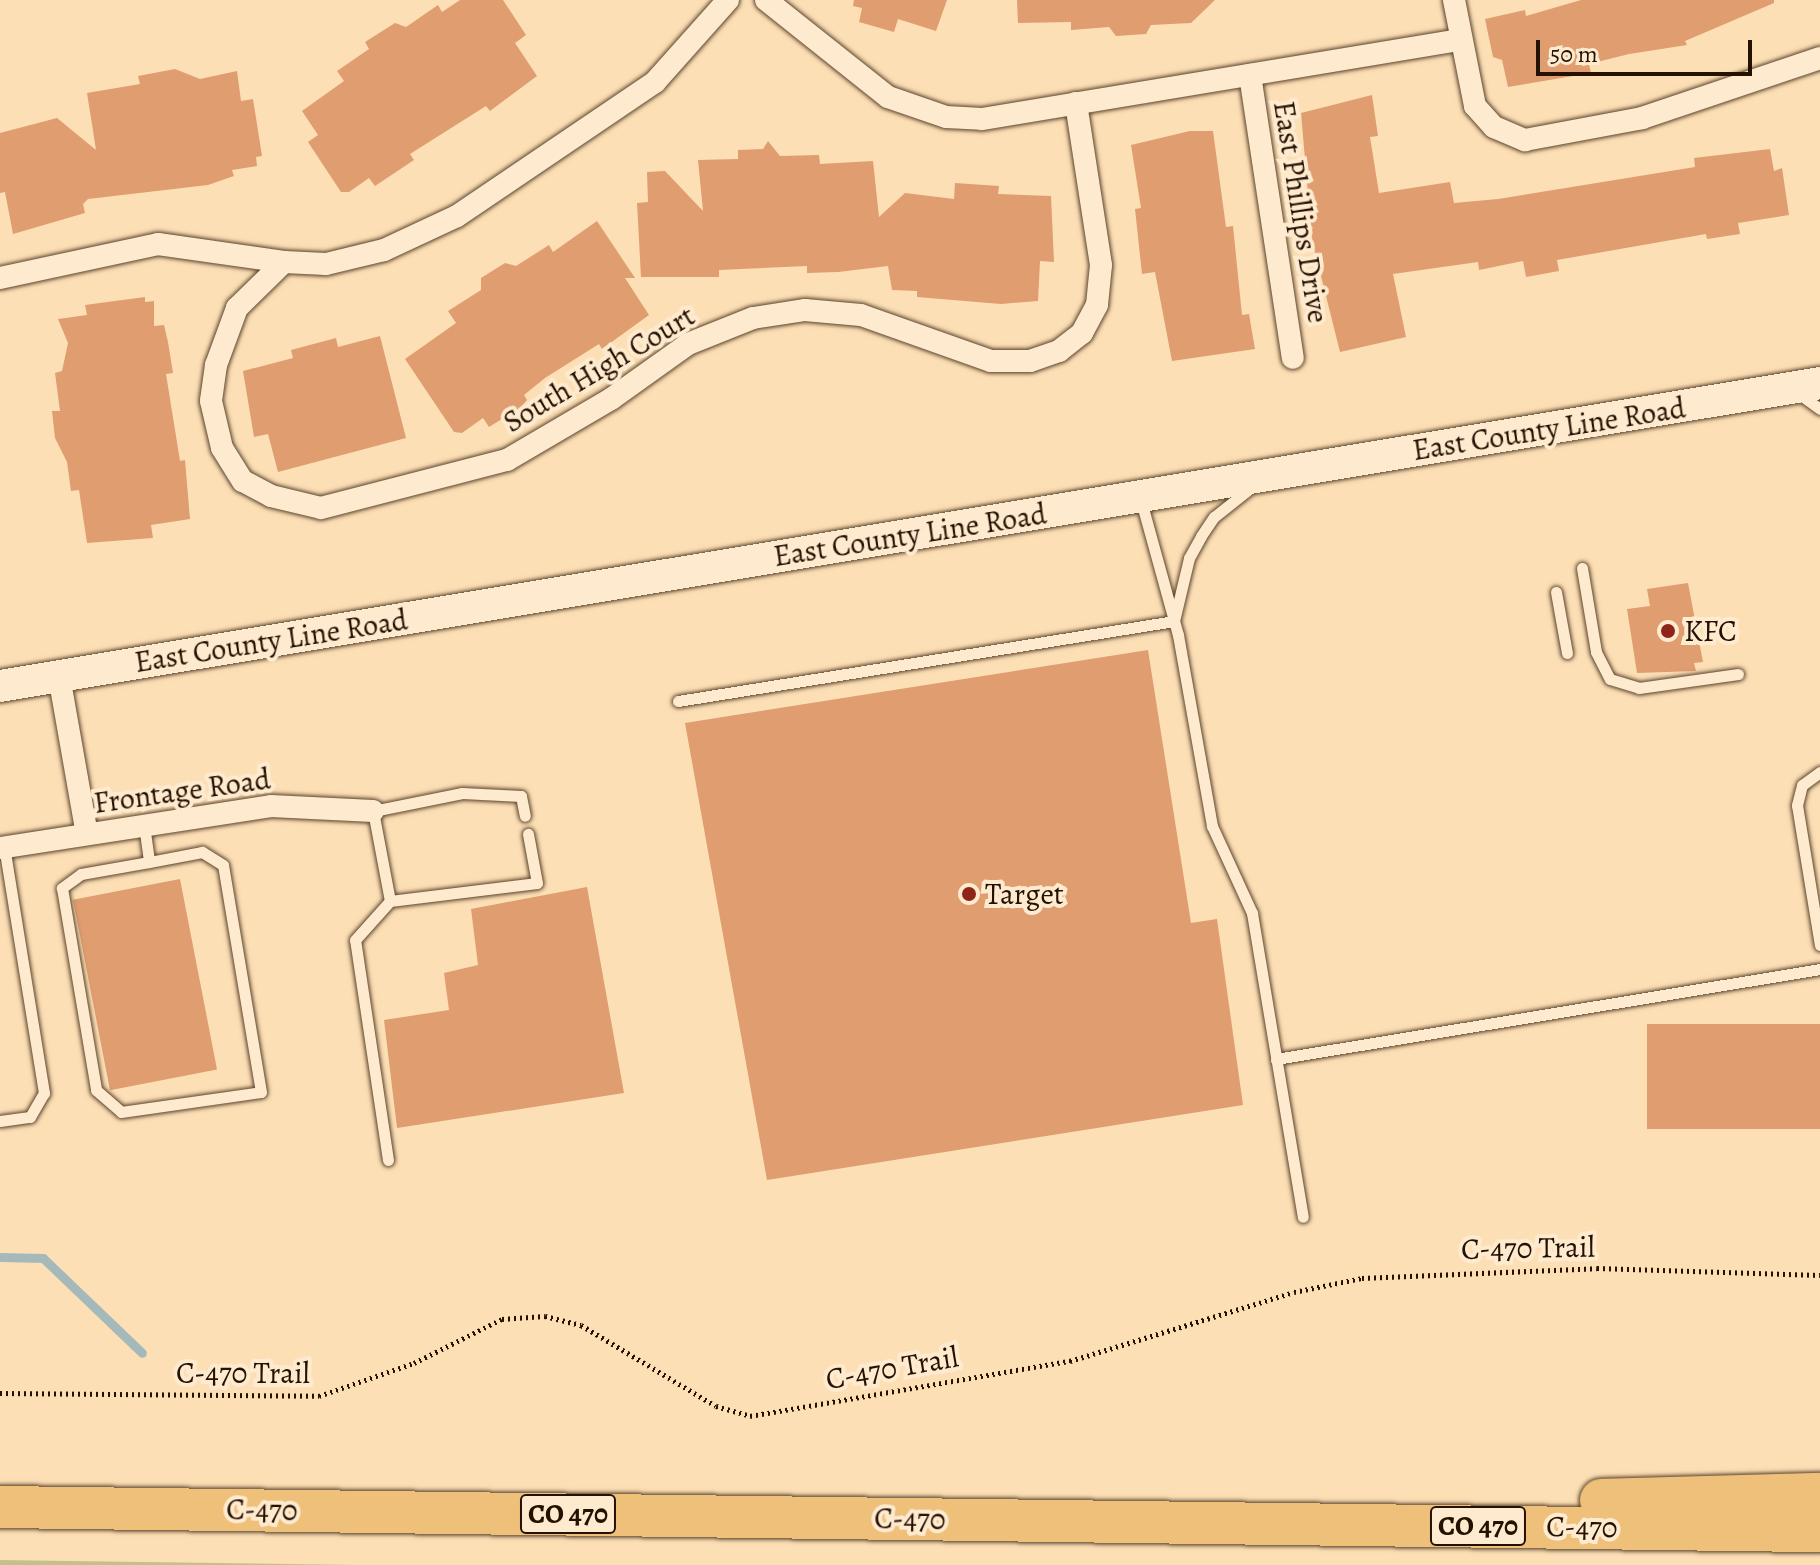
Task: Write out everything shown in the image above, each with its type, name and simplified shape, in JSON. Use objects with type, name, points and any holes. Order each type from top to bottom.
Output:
[{"type":"highway","points":[[1136,1521],[1220,1497],[1599,1500],[1820,1494]]},
{"type":"highway","name":"C-470","points":[[0,1507],[1820,1531]]},
{"type":"main road","name":"East County Line Road","points":[[0,686],[1805,386]]},
{"type":"street","points":[[0,278],[158,244],[284,262],[326,264],[384,250],[457,216],[655,82],[728,0]]},
{"type":"street","name":"East Phillips Drive","points":[[766,0],[888,97],[946,117],[982,119],[1461,40]]},
{"type":"street","points":[[1454,0],[1468,90],[1494,127],[1525,140],[1547,139],[1642,118],[1820,58]]},
{"type":"street","name":"East Phillips Drive","points":[[1250,75],[1293,358]]},
{"type":"street","name":"South High Court","points":[[284,262],[237,308],[216,365],[211,401],[222,448],[243,481],[271,496],[321,508],[507,460],[611,399],[688,344],[766,316],[805,310],[861,315],[991,361],[1030,361],[1059,351],[1082,333],[1097,305],[1101,265],[1076,103]]},
{"type":"street","points":[[59,676],[87,834]]},
{"type":"street","name":"Frontage Road","points":[[2,848],[271,806],[373,811]]},
{"type":"lane","points":[[1805,386],[1820,409]]},
{"type":"lane","points":[[1174,621],[1189,558],[1201,536],[1231,500],[1272,474]]},
{"type":"lane","points":[[1139,497],[1174,621],[1212,826],[1252,913],[1303,1217]]},
{"type":"lane","points":[[1582,568],[1596,652],[1610,679],[1639,688],[1738,674]]},
{"type":"lane","points":[[1556,592],[1567,653]]},
{"type":"lane","points":[[678,701],[1174,621]]},
{"type":"lane","points":[[1820,772],[1802,785],[1797,805],[1820,945]]},
{"type":"lane","points":[[390,901],[373,811],[462,793],[521,796],[525,816]]},
{"type":"lane","points":[[144,825],[149,862]]},
{"type":"lane","points":[[388,1160],[355,940],[390,901],[537,883],[528,834]]},
{"type":"lane","points":[[0,1121],[30,1117],[44,1093],[5,886],[2,848]]},
{"type":"lane","points":[[202,852],[223,865],[261,1092],[121,1112],[96,1090],[62,888],[81,874],[149,862],[202,852]]},
{"type":"lane","points":[[1276,1059],[1820,969]]},
{"type":"path","name":"C-470 Trail","points":[[0,1393],[319,1396],[414,1363],[502,1319],[545,1316],[581,1325],[716,1406],[750,1416],[1070,1361],[1294,1292],[1362,1278],[1597,1268],[1820,1275]]},
{"type":"shaded area","points":[[0,1560],[70,1561],[356,1565],[0,1565]]},
{"type":"building","points":[[460,0],[503,0],[526,35],[515,43],[537,76],[490,111],[486,106],[410,154],[414,160],[375,186],[369,178],[349,192],[341,192],[308,142],[318,135],[302,111],[344,81],[337,71],[369,49],[365,42],[395,23],[406,27],[438,5],[442,12]]},
{"type":"building","points":[[854,0],[947,0],[936,31],[898,19],[894,32],[859,22],[862,8],[853,6]]},
{"type":"building","points":[[1017,0],[1215,0],[1191,23],[1151,25],[1146,34],[1116,36],[1109,27],[1071,30],[1071,22],[1018,23]]},
{"type":"building","points":[[1581,0],[1774,0],[1774,3],[1685,41],[1687,45],[1589,64],[1591,73],[1508,87],[1502,60],[1493,57],[1485,19],[1525,10],[1526,16]]},
{"type":"building","points":[[175,69],[200,79],[237,71],[241,101],[253,99],[262,156],[256,157],[257,166],[232,170],[234,176],[208,185],[88,199],[83,204],[85,213],[13,234],[5,192],[0,193],[0,133],[57,118],[96,150],[87,93],[140,84],[138,76]]},
{"type":"building","points":[[1372,95],[1378,136],[1370,137],[1379,193],[1450,182],[1454,203],[1498,199],[1695,167],[1694,158],[1770,149],[1774,171],[1782,168],[1789,215],[1738,223],[1740,234],[1707,239],[1706,234],[1557,260],[1559,271],[1526,277],[1523,261],[1479,270],[1478,262],[1393,274],[1406,337],[1340,352],[1312,240],[1301,113]]},
{"type":"building","points":[[1190,131],[1213,131],[1226,227],[1233,226],[1242,315],[1249,314],[1255,349],[1172,361],[1155,272],[1142,274],[1135,209],[1141,208],[1131,145]]},
{"type":"building","points":[[768,141],[780,156],[819,155],[820,164],[873,161],[879,217],[905,193],[954,199],[955,183],[999,186],[998,194],[1051,196],[1054,262],[1040,261],[1038,301],[1001,304],[917,297],[917,291],[892,290],[888,266],[838,272],[807,273],[807,266],[719,270],[719,277],[641,277],[637,203],[648,202],[647,172],[665,171],[703,211],[698,160],[738,159],[738,150],[763,149]]},
{"type":"building","points":[[597,221],[635,278],[625,278],[649,315],[602,349],[599,344],[545,378],[524,395],[527,400],[521,407],[489,427],[483,418],[462,433],[454,432],[405,359],[456,323],[448,311],[481,290],[481,278],[505,263],[516,266],[549,245],[553,252]]},
{"type":"building","points":[[145,297],[145,302],[154,301],[154,326],[164,325],[168,342],[173,373],[166,374],[180,461],[185,460],[190,519],[151,525],[153,538],[87,543],[79,490],[71,491],[67,462],[55,438],[52,411],[60,411],[55,373],[62,371],[68,343],[58,319],[87,315],[85,305]]},
{"type":"building","points":[[380,336],[406,438],[278,472],[268,434],[254,437],[243,371],[293,358],[291,350],[336,338],[338,347]]},
{"type":"building","name":"KFC","points":[[1688,583],[1703,662],[1694,663],[1696,671],[1637,673],[1627,609],[1650,606],[1647,589]]},
{"type":"building","points":[[1148,650],[1191,923],[1217,919],[1243,1105],[767,1180],[685,723]]},
{"type":"building","points":[[180,879],[217,1069],[110,1090],[73,900]]},
{"type":"building","points":[[587,887],[624,1093],[397,1128],[384,1020],[449,1010],[444,973],[478,965],[471,909]]},
{"type":"building","points":[[1647,1024],[1820,1024],[1820,1129],[1647,1129]]},
{"type":"waterway","points":[[0,1257],[43,1258],[142,1353]]},
{"type":"place","name":"KFC","points":[[1668,631]]},
{"type":"place","name":"Target","points":[[969,894]]}]
